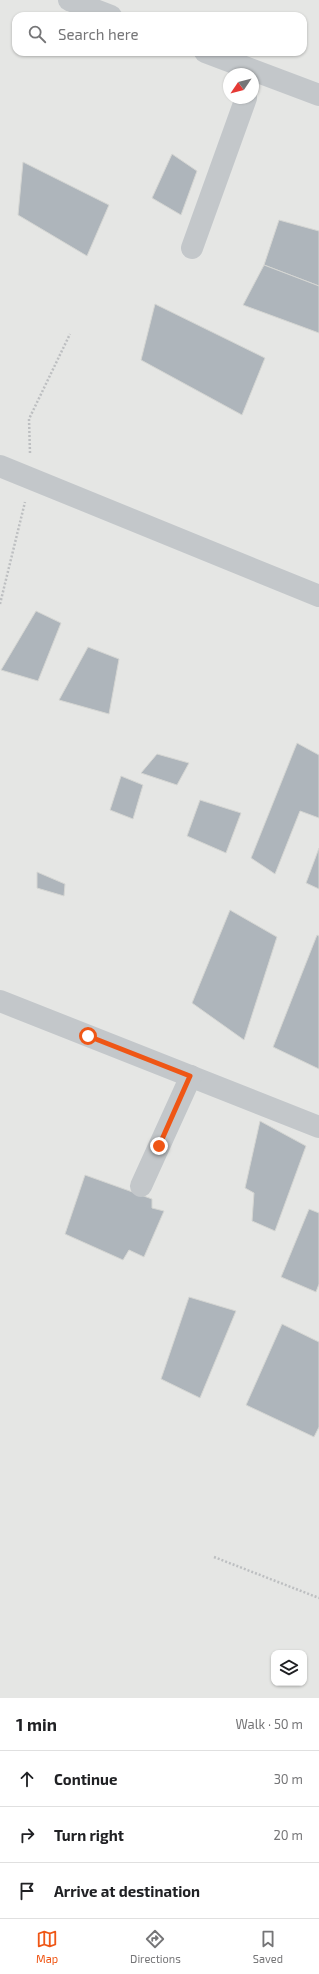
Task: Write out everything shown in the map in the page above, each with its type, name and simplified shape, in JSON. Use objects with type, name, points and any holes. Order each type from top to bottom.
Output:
[{"type":"street","points":[[69,0],[100,12]]},
{"type":"street","points":[[214,56],[239,68]]},
{"type":"street","points":[[259,77],[319,95]]},
{"type":"street","points":[[192,248],[244,104]]},
{"type":"street","points":[[0,466],[319,596]]},
{"type":"street","points":[[0,1001],[319,1127]]},
{"type":"street","points":[[141,1186],[190,1076]]},
{"type":"path","points":[[214,1557],[319,1598]]},
{"type":"shaded area","points":[[0,0],[319,0],[319,1698],[0,1698]]},
{"type":"building","points":[[172,154],[197,171],[181,215],[152,198]]},
{"type":"building","points":[[23,162],[109,205],[87,256],[18,215]]},
{"type":"building","points":[[279,220],[319,231],[319,286],[264,265]]},
{"type":"building","points":[[264,265],[319,286],[319,333],[243,305]]},
{"type":"building","points":[[155,304],[265,358],[242,415],[141,360]]},
{"type":"building","points":[[36,611],[61,623],[38,681],[1,670]]},
{"type":"building","points":[[88,647],[119,659],[109,714],[59,700]]},
{"type":"building","points":[[297,743],[319,755],[319,818],[300,811],[275,874],[251,858]]},
{"type":"building","points":[[157,754],[189,763],[177,785],[141,773]]},
{"type":"building","points":[[121,776],[143,785],[133,819],[110,810]]},
{"type":"building","points":[[200,800],[241,813],[226,853],[187,836]]},
{"type":"building","points":[[319,848],[319,889],[306,883]]},
{"type":"building","points":[[37,872],[65,884],[64,896],[37,888]]},
{"type":"building","points":[[230,910],[277,937],[244,1040],[192,1003]]},
{"type":"building","points":[[317,935],[319,936],[319,1069],[273,1047]]},
{"type":"building","points":[[260,1121],[306,1146],[275,1231],[252,1221],[254,1193],[245,1188]]},
{"type":"building","points":[[85,1175],[152,1199],[152,1208],[164,1211],[144,1257],[129,1250],[123,1260],[65,1234]]},
{"type":"building","points":[[309,1209],[319,1213],[319,1284],[316,1292],[281,1277]]},
{"type":"building","points":[[189,1297],[236,1311],[200,1398],[161,1379]]},
{"type":"building","points":[[282,1324],[319,1342],[319,1427],[314,1437],[246,1405]]},
{"type":"route","points":[[88,1036],[190,1076],[159,1146]]}]
